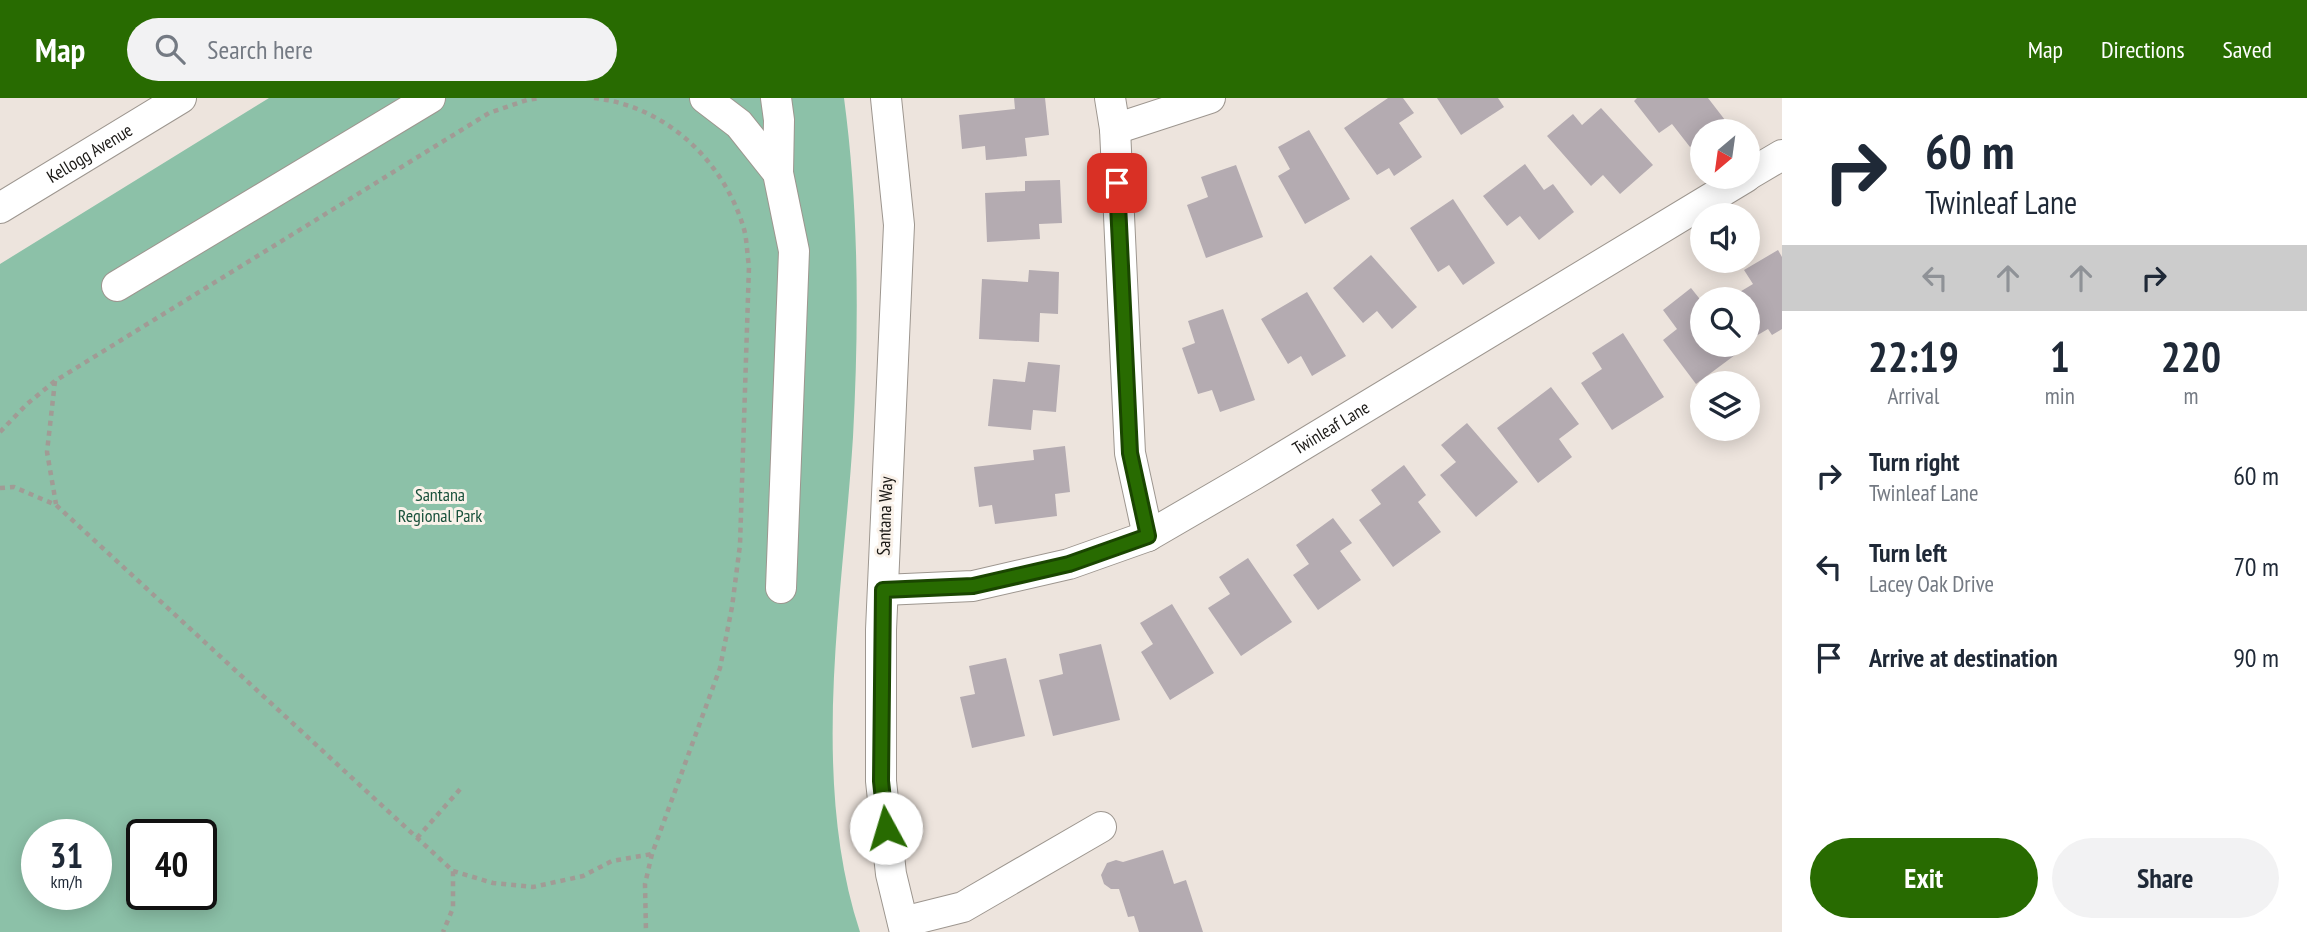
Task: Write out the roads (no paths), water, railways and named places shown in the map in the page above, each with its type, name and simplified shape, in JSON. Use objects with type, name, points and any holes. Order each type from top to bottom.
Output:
[{"type":"street","name":"Kellogg Avenue","points":[[0,208],[181,98]]},
{"type":"street","points":[[117,286],[430,98]]},
{"type":"street","points":[[705,98],[739,124],[778,173]]},
{"type":"street","points":[[776,98],[779,120],[778,173],[794,251],[781,588]]},
{"type":"street","name":"Santana Way","points":[[886,98],[899,225],[883,590],[881,781],[891,874],[904,927]]},
{"type":"street","points":[[1110,98],[1115,129],[1130,453],[1148,536]]},
{"type":"street","points":[[1115,129],[1210,98]]},
{"type":"street","name":"Twinleaf Lane","points":[[1760,168],[1782,155]]},
{"type":"street","name":"Twinleaf Lane","points":[[883,590],[973,586],[1069,564],[1148,536],[1725,189]]},
{"type":"street","points":[[904,927],[963,907],[1101,827]]},
{"type":"park label","name":"Santana Regional Park","points":[[440,505]]}]
